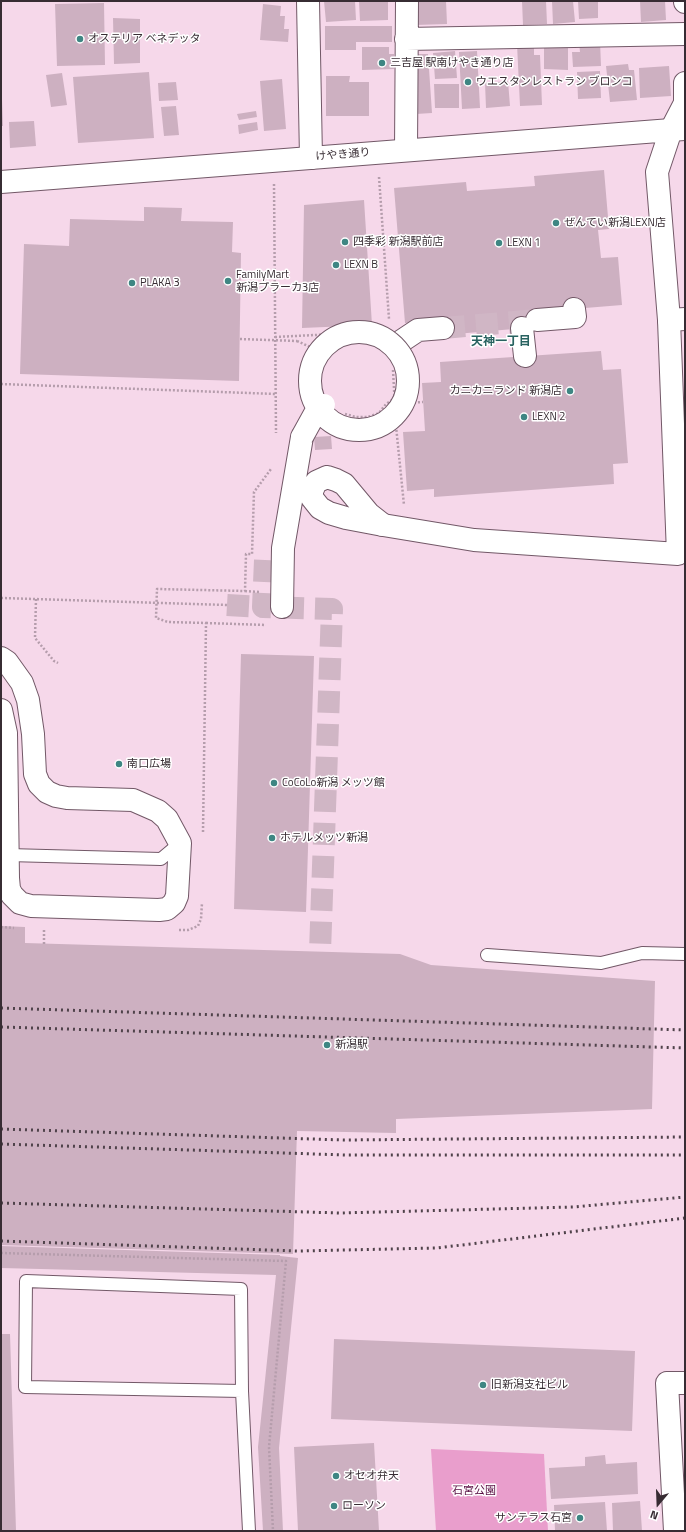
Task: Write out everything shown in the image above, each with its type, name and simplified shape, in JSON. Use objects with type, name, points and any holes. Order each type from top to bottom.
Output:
[{"type":"street","points":[[308,1],[311,158]]},
{"type":"street","points":[[406,150],[407,1]]},
{"type":"street","points":[[406,39],[685,34]]},
{"type":"street","points":[[383,525],[474,540],[682,556],[677,319],[657,172],[678,129],[684,103],[685,83]]},
{"type":"street","name":"けやき通り","points":[[1,182],[678,129]]},
{"type":"street","points":[[525,356],[529,324],[575,317],[574,309]]},
{"type":"street","points":[[321,406],[315,404],[310,391],[309,377],[312,363],[319,351],[329,341],[342,335],[355,332],[369,333],[388,339],[418,330],[443,328]]},
{"type":"street","points":[[321,406],[323,415],[335,424],[348,429],[362,430],[376,427],[388,420],[398,411],[401,402],[405,398],[408,385],[407,371],[402,358],[388,339]]},
{"type":"street","points":[[282,607],[284,548],[302,437],[321,406]]},
{"type":"street","points":[[1,658],[7,662],[22,682],[28,700],[33,734],[35,774],[39,784],[47,792],[56,796],[67,798],[133,800],[158,811],[167,819],[180,843],[177,896],[174,902],[167,909],[31,906],[20,903],[12,895],[10,889],[8,855],[6,733],[1,710]]},
{"type":"street","points":[[675,1531],[667,1383],[685,1383]]},
{"type":"lane","points":[[8,855],[161,859],[180,843]]},
{"type":"lane","points":[[487,955],[601,963],[642,953],[685,954]]},
{"type":"lane","points":[[242,1391],[25,1387],[26,1281],[241,1289],[242,1391],[249,1531]]},
{"type":"path","points":[[273,160],[276,440]]},
{"type":"path","points":[[275,337],[388,339]]},
{"type":"path","points":[[240,339],[297,341],[319,351]]},
{"type":"path","points":[[1,384],[276,394]]},
{"type":"path","points":[[321,406],[362,418],[378,413],[401,402]]},
{"type":"path","points":[[330,429],[396,426]]},
{"type":"path","points":[[156,603],[157,589],[245,591],[246,554],[252,554],[254,492],[272,468]]},
{"type":"path","points":[[1,598],[227,605]]},
{"type":"path","points":[[36,599],[35,638],[54,661],[58,663]]},
{"type":"path","points":[[206,623],[268,625]]},
{"type":"path","points":[[44,929],[44,944]]},
{"type":"path","points":[[1,1253],[286,1261],[269,1447],[273,1531]]},
{"type":"green space","name":"石宮公園","points":[[431,1449],[544,1454],[548,1531],[436,1531]]},
{"type":"building","points":[[324,1],[355,1],[356,20],[326,22]]},
{"type":"building","points":[[359,1],[388,1],[388,20],[360,21]]},
{"type":"building","points":[[413,1],[446,1],[447,24],[415,25]]},
{"type":"building","points":[[522,1],[546,1],[547,24],[523,25]]},
{"type":"building","points":[[552,1],[573,1],[575,22],[553,24]]},
{"type":"building","points":[[578,1],[598,1],[598,18],[579,19]]},
{"type":"building","points":[[640,1],[665,1],[666,20],[641,22]]},
{"type":"building","points":[[104,3],[105,65],[57,66],[55,4]]},
{"type":"building","points":[[263,4],[281,6],[280,16],[285,16],[284,29],[289,29],[288,42],[260,40]]},
{"type":"building","points":[[113,18],[140,19],[140,63],[114,64]]},
{"type":"building","points":[[325,26],[392,26],[392,42],[356,42],[356,50],[325,50]]},
{"type":"building","points":[[600,41],[601,66],[573,67],[572,52],[580,52],[579,42]]},
{"type":"building","points":[[534,43],[534,55],[540,55],[542,105],[520,106],[517,44]]},
{"type":"building","points":[[544,44],[568,45],[568,70],[544,69]]},
{"type":"building","points":[[362,47],[389,47],[389,54],[394,54],[394,69],[362,70]]},
{"type":"building","points":[[455,51],[457,78],[435,79],[433,53]]},
{"type":"building","points":[[477,51],[480,108],[462,109],[459,52]]},
{"type":"building","points":[[412,54],[428,54],[432,113],[416,114]]},
{"type":"building","points":[[628,64],[629,70],[634,70],[637,100],[610,102],[606,66]]},
{"type":"building","points":[[669,66],[671,96],[640,98],[639,68]]},
{"type":"building","points":[[600,71],[601,98],[578,99],[577,72]]},
{"type":"building","points":[[149,72],[154,138],[78,143],[73,77]]},
{"type":"building","points":[[62,73],[67,105],[51,107],[46,75]]},
{"type":"building","points":[[326,76],[350,76],[349,82],[369,82],[369,116],[326,116]]},
{"type":"building","points":[[282,79],[286,129],[264,131],[260,81]]},
{"type":"building","points":[[508,81],[510,106],[486,108],[485,83]]},
{"type":"building","points":[[176,82],[178,100],[159,101],[158,83]]},
{"type":"building","points":[[434,84],[459,84],[459,108],[435,108]]},
{"type":"building","points":[[2,99],[3,126],[1,126]]},
{"type":"building","points":[[176,106],[179,135],[164,136],[161,107]]},
{"type":"building","points":[[256,111],[257,117],[239,120],[237,114]]},
{"type":"building","points":[[34,121],[36,146],[10,148],[9,122]]},
{"type":"building","points":[[257,122],[258,130],[239,134],[238,125]]},
{"type":"building","name":"LEXN 1","points":[[604,170],[609,229],[598,230],[601,258],[618,257],[622,305],[536,312],[537,327],[444,335],[443,322],[405,323],[394,188],[466,182],[467,191],[535,186],[534,176]]},
{"type":"building","name":"LEXN B","points":[[364,200],[372,325],[302,328],[304,205]]},
{"type":"building","name":"PLAKA 3","points":[[144,207],[182,208],[181,221],[233,222],[232,252],[241,253],[239,381],[20,374],[24,244],[69,246],[70,219],[144,221]]},
{"type":"building","name":"LEXN 2","points":[[601,351],[603,370],[621,369],[628,463],[613,464],[614,484],[434,497],[434,489],[407,491],[403,432],[425,431],[422,383],[441,382],[440,362]]},
{"type":"building","points":[[331,436],[332,449],[315,450],[314,437]]},
{"type":"building","name":"CoCoLo新潟 メッツ館","points":[[241,654],[314,656],[306,912],[234,909]]},
{"type":"building","name":"新潟駅","points":[[1,926],[25,927],[25,943],[400,954],[431,965],[655,981],[652,1109],[396,1119],[396,1133],[297,1131],[293,1254],[1,1245]]},
{"type":"building","points":[[1,1246],[280,1255],[298,1258],[279,1448],[283,1531],[263,1531],[258,1447],[276,1275],[1,1268]]},
{"type":"building","points":[[1,1334],[10,1334],[16,1531],[1,1531]]},
{"type":"building","name":"旧新潟支社ビル","points":[[334,1339],[635,1351],[632,1431],[331,1419]]},
{"type":"building","name":"オセオ弁天","points":[[374,1443],[379,1531],[298,1531],[294,1447]]},
{"type":"building","points":[[605,1455],[606,1464],[637,1462],[638,1494],[551,1499],[549,1468],[585,1466],[585,1457]]},
{"type":"building","points":[[640,1501],[642,1531],[613,1531],[612,1503]]},
{"type":"building","name":"サンテラス石宮","points":[[605,1502],[607,1531],[555,1531],[554,1505]]},
{"type":"tunnel","points":[[443,328],[537,320]]},
{"type":"tunnel","points":[[265,560],[263,607],[332,609],[320,952]]},
{"type":"tunnel","points":[[227,605],[263,607]]},
{"type":"railway","points":[[1,1008],[685,1030]]},
{"type":"railway","points":[[1,1027],[685,1048]]},
{"type":"railway","points":[[1,1129],[343,1140],[685,1137]]},
{"type":"railway","points":[[1,1144],[346,1155],[685,1155]]},
{"type":"railway","points":[[1,1203],[340,1213],[573,1207],[685,1197]]},
{"type":"railway","points":[[1,1241],[298,1251],[437,1248],[685,1218]]},
{"type":"place","name":"オステリア ベネデッタ","points":[[80,39]]},
{"type":"place","name":"三吉屋 駅南けやき通り店","points":[[382,63]]},
{"type":"place","name":"ウエスタンレストラン ブロンコ","points":[[468,82]]},
{"type":"place","name":"ぜんてい新潟LEXN店","points":[[556,223]]},
{"type":"place","name":"四季彩 新潟駅前店","points":[[345,242]]},
{"type":"place","name":"LEXN 1","points":[[499,243]]},
{"type":"place","name":"LEXN B","points":[[336,265]]},
{"type":"place","name":"FamilyMart 新潟プラーカ3店","points":[[228,281]]},
{"type":"place","name":"PLAKA 3","points":[[132,283]]},
{"type":"place","name":"カニカニランド 新潟店","points":[[570,391]]},
{"type":"place","name":"LEXN 2","points":[[524,417]]},
{"type":"place","name":"南口広場","points":[[119,764]]},
{"type":"place","name":"CoCoLo新潟 メッツ館","points":[[274,783]]},
{"type":"place","name":"ホテルメッツ新潟","points":[[272,838]]},
{"type":"place","name":"新潟駅","points":[[327,1045]]},
{"type":"place","name":"旧新潟支社ビル","points":[[483,1385]]},
{"type":"place","name":"オセオ弁天","points":[[336,1476]]},
{"type":"place","name":"ローソン","points":[[334,1506]]},
{"type":"place","name":"サンテラス石宮","points":[[580,1518]]},
{"type":"district","name":"天神一丁目","points":[[501,342]]}]
